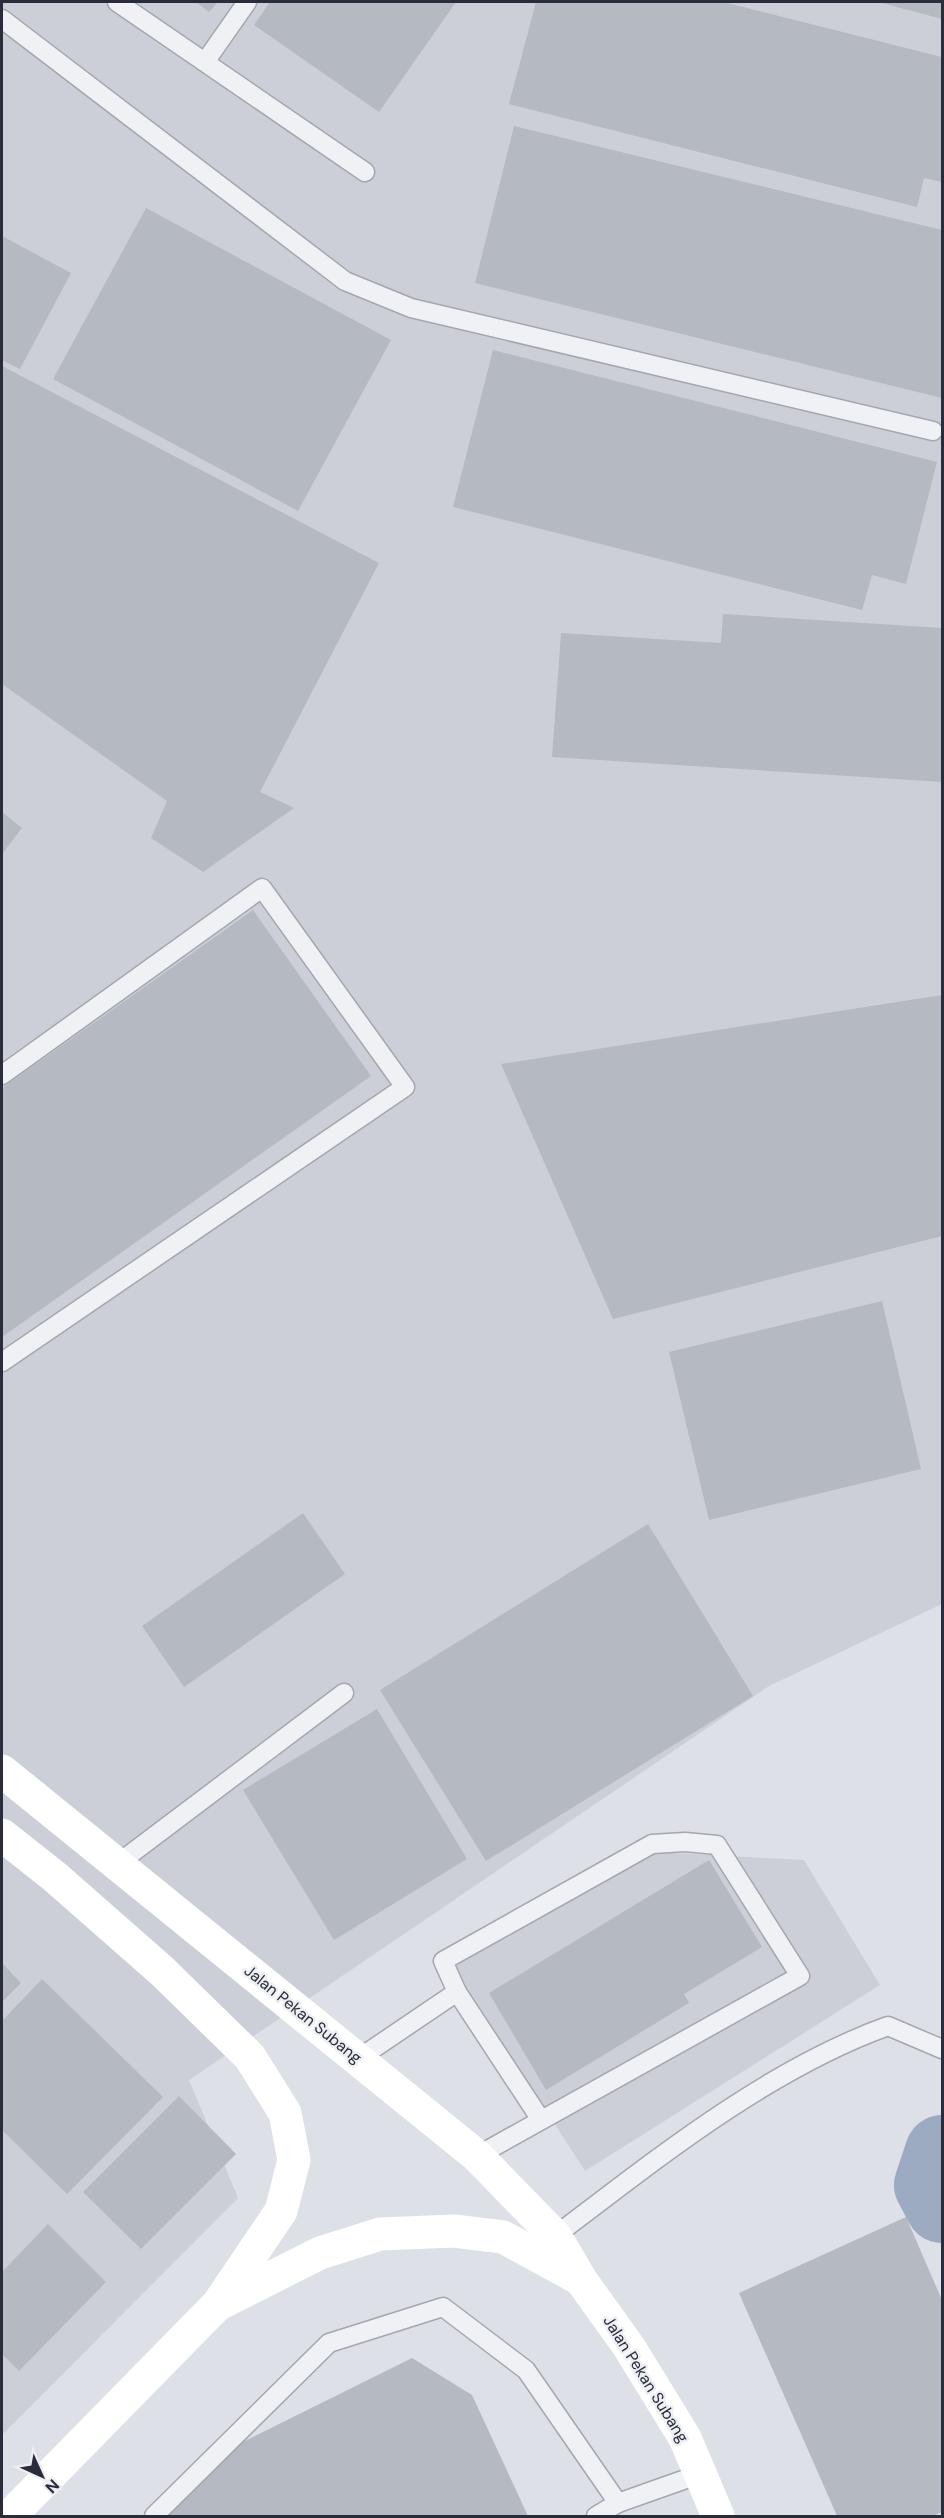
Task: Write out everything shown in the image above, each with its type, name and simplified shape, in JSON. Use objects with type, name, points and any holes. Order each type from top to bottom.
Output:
[{"type":"main road","name":"Jalan Pekan Subang","points":[[2,1771],[477,2156],[555,2236],[581,2280],[629,2347],[685,2438],[718,2517]]},
{"type":"main road","name":"Jalan Pekan Subang","points":[[2,1835],[55,1877],[162,1971],[250,2057],[285,2113],[294,2160],[281,2211],[218,2304],[10,2517]]},
{"type":"main road","name":"Jalan Pekan Subang","points":[[218,2304],[321,2253],[380,2234],[454,2231],[503,2236],[581,2280]]},
{"type":"lane","points":[[117,2],[365,172]]},
{"type":"lane","points":[[205,62],[247,2]]},
{"type":"lane","points":[[2,19],[345,281],[411,308],[933,431]]},
{"type":"lane","points":[[2,1075],[262,888],[405,1087],[2,1362]]},
{"type":"lane","points":[[116,1865],[344,1694]]},
{"type":"lane","points":[[477,2156],[800,1976],[717,1845],[685,1842],[652,1844],[443,1961],[457,1992],[541,2120]]},
{"type":"lane","points":[[358,2059],[457,1992]]},
{"type":"lane","points":[[555,2236],[679,2142],[771,2084],[850,2040],[888,2026],[942,2049]]},
{"type":"lane","points":[[154,2517],[329,2343],[443,2307],[526,2370],[618,2503]]},
{"type":"lane","points":[[596,2517],[618,2503],[700,2474]]},
{"type":"shaded area","points":[[2,2],[942,2],[942,1604],[769,1686],[189,2080],[238,2198],[2,2435]]},
{"type":"shaded area","points":[[653,1852],[804,1860],[880,1985],[585,2171],[467,1988],[456,1966]]},
{"type":"building","points":[[196,2],[218,2],[209,12]]},
{"type":"building","points":[[270,2],[456,2],[379,112],[254,25]]},
{"type":"building","points":[[536,2],[723,2],[942,57],[942,182],[924,178],[917,207],[509,104]]},
{"type":"building","points":[[878,2],[942,2],[942,19]]},
{"type":"building","points":[[514,126],[942,230],[942,398],[475,283]]},
{"type":"building","points":[[146,208],[391,340],[298,511],[53,379]]},
{"type":"building","points":[[2,236],[71,273],[20,369],[2,360]]},
{"type":"building","points":[[493,350],[937,462],[906,584],[872,575],[862,610],[453,507]]},
{"type":"building","points":[[2,366],[379,563],[260,792],[294,808],[203,872],[151,838],[167,801],[2,684]]},
{"type":"building","points":[[723,614],[942,628],[942,782],[552,757],[561,633],[721,643]]},
{"type":"building","points":[[2,812],[22,828],[2,854]]},
{"type":"building","points":[[253,910],[371,1076],[2,1337],[2,1088]]},
{"type":"building","points":[[942,995],[942,1236],[613,1319],[501,1064]]},
{"type":"building","points":[[882,1301],[921,1469],[709,1520],[669,1352]]},
{"type":"building","points":[[303,1513],[345,1574],[184,1687],[142,1626]]},
{"type":"building","points":[[648,1524],[753,1696],[486,1861],[380,1690]]},
{"type":"building","points":[[377,1709],[467,1859],[334,1940],[243,1790]]},
{"type":"building","points":[[709,1860],[762,1947],[684,1994],[689,2003],[546,2090],[489,1993]]},
{"type":"building","points":[[2,1963],[21,1983],[2,2002]]},
{"type":"building","points":[[42,1979],[163,2097],[67,2194],[2,2130],[2,2021]]},
{"type":"building","points":[[179,2096],[236,2154],[141,2249],[83,2192]]},
{"type":"building","points":[[906,2217],[942,2300],[942,2512],[933,2516],[837,2516],[739,2293]]},
{"type":"building","points":[[48,2224],[106,2282],[19,2371],[2,2354],[2,2272]]},
{"type":"building","points":[[412,2358],[472,2395],[528,2516],[161,2516],[233,2447]]},
{"type":"waterway","points":[[942,2152],[931,2185],[942,2206]]}]
